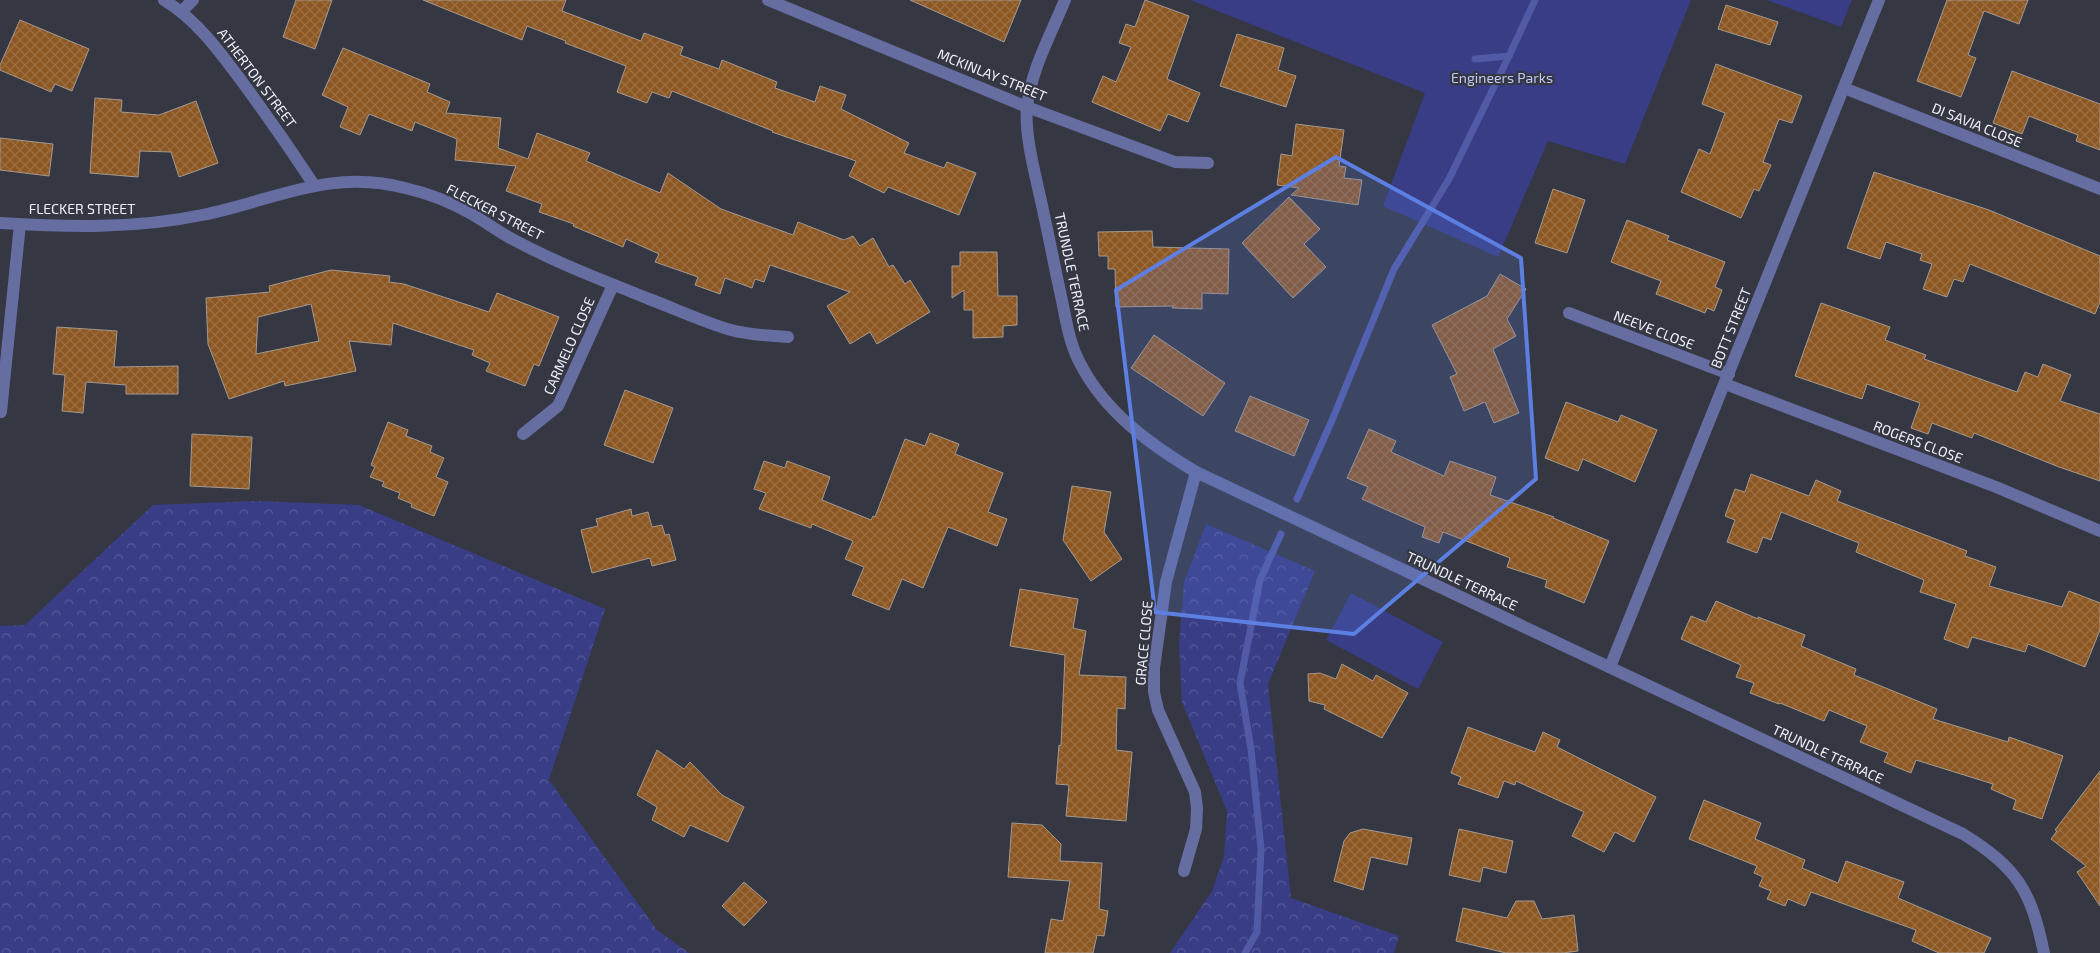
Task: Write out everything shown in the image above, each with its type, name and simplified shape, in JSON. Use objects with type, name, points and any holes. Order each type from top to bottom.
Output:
[{"type":"street","name":"ATHERTON STREET","points":[[164,0],[182,10],[222,54],[273,124],[314,185]]},
{"type":"street","points":[[182,10],[193,0]]},
{"type":"street","name":"MCKINLAY STREET","points":[[768,0],[1027,106],[1175,162],[1208,163]]},
{"type":"street","name":"TRUNDLE TERRACE","points":[[1065,0],[1039,62],[1027,106],[1030,143],[1068,332],[1080,365],[1103,398],[1130,426],[1162,452],[1196,472],[1963,834],[1987,849],[2005,864],[2024,889],[2037,918],[2044,953]]},
{"type":"street","name":"BOTT STREET","points":[[1610,667],[1879,0]]},
{"type":"street","name":"DI SAVIA CLOSE","points":[[1844,88],[2100,189]]},
{"type":"street","name":"FLECKER STREET","points":[[0,223],[121,226],[162,222],[202,216],[314,185],[362,181],[413,190],[469,212],[515,240],[613,284],[730,330],[763,336],[788,337]]},
{"type":"street","points":[[1,412],[20,224]]},
{"type":"street","name":"CARMELO CLOSE","points":[[523,434],[558,406],[613,284]]},
{"type":"street","name":"NEEVE CLOSE","points":[[1569,313],[1727,379]]},
{"type":"street","name":"ROGERS CLOSE","points":[[1727,379],[2100,531]]},
{"type":"street","name":"GRACE CLOSE","points":[[1184,871],[1196,829],[1196,792],[1158,710],[1154,692],[1154,668],[1166,582],[1196,472]]},
{"type":"highlighted area","points":[[1336,157],[1521,258],[1536,479],[1354,634],[1155,612],[1116,290]]},
{"type":"green space","name":"Engineers Parks","points":[[1190,0],[1691,0],[1625,164],[1548,141],[1498,257],[1383,206],[1425,93]]},
{"type":"green space","points":[[1767,0],[1852,0],[1841,27]]},
{"type":"green space","points":[[257,501],[359,505],[605,609],[549,780],[657,930],[689,953],[0,953],[0,626],[25,625],[153,505]]},
{"type":"green space","points":[[1206,524],[1315,571],[1268,684],[1291,898],[1399,936],[1394,953],[1170,953],[1212,891],[1224,856],[1227,811],[1182,702],[1179,644],[1184,582]]},
{"type":"green space","points":[[1351,593],[1443,642],[1418,689],[1326,640]]},
{"type":"building","points":[[296,0],[332,0],[315,49],[283,37]]},
{"type":"building","points":[[423,0],[566,0],[562,11],[641,41],[644,33],[683,47],[680,55],[719,69],[722,60],[777,82],[775,88],[815,102],[820,86],[846,95],[841,109],[909,143],[904,153],[944,168],[947,162],[976,173],[959,215],[888,187],[884,193],[849,176],[856,161],[772,132],[672,91],[669,98],[652,92],[647,103],[617,92],[626,66],[565,43],[566,41],[527,26],[522,40]]},
{"type":"building","points":[[910,0],[1021,0],[1004,42]]},
{"type":"building","points":[[1145,0],[1189,16],[1167,79],[1200,93],[1188,122],[1168,114],[1160,131],[1092,102],[1103,76],[1116,82],[1131,47],[1119,43],[1126,24],[1135,27]]},
{"type":"building","points":[[1947,0],[2028,0],[2019,24],[1984,11],[1968,55],[1976,58],[1961,97],[1917,81]]},
{"type":"building","points":[[1726,5],[1778,22],[1770,45],[1718,29]]},
{"type":"building","points":[[20,20],[89,49],[72,91],[55,84],[51,92],[0,70],[0,65]]},
{"type":"building","points":[[1237,34],[1284,48],[1278,70],[1296,76],[1286,107],[1220,86]]},
{"type":"building","points":[[343,48],[430,84],[427,92],[450,102],[446,113],[501,118],[498,148],[528,159],[537,133],[590,153],[586,161],[660,193],[668,173],[721,209],[793,235],[798,222],[844,240],[853,236],[860,246],[873,238],[889,267],[893,265],[905,284],[910,280],[930,312],[877,344],[870,332],[850,344],[827,306],[850,292],[770,265],[764,282],[755,279],[752,288],[725,278],[720,294],[695,285],[698,277],[655,262],[659,254],[626,239],[623,247],[573,226],[574,224],[539,212],[542,204],[506,191],[516,166],[455,160],[457,139],[415,122],[412,131],[369,114],[360,135],[340,127],[348,107],[322,95]]},
{"type":"building","points":[[1716,64],[1802,96],[1792,123],[1779,119],[1763,162],[1771,165],[1759,191],[1754,189],[1741,218],[1681,192],[1699,149],[1710,154],[1725,113],[1702,104]]},
{"type":"building","points":[[2012,71],[2100,104],[2100,150],[2076,141],[2078,135],[2029,116],[2022,134],[1993,123]]},
{"type":"building","points":[[95,98],[122,100],[121,112],[159,115],[196,101],[218,163],[179,177],[171,152],[140,151],[138,177],[90,173]]},
{"type":"building","points":[[1296,124],[1344,130],[1339,166],[1346,167],[1344,178],[1362,180],[1358,205],[1291,195],[1299,188],[1277,185],[1281,154],[1292,156]]},
{"type":"building","points":[[0,138],[53,144],[49,176],[0,170]]},
{"type":"building","points":[[1874,172],[1989,210],[2100,256],[2100,302],[2095,314],[1970,264],[1963,282],[1954,279],[1947,297],[1923,289],[1932,264],[1920,260],[1922,254],[1886,242],[1880,259],[1847,248]]},
{"type":"building","points":[[1553,189],[1585,200],[1567,253],[1535,243]]},
{"type":"building","points":[[1289,197],[1320,229],[1304,244],[1326,267],[1293,298],[1242,243]]},
{"type":"building","points":[[1627,220],[1669,236],[1667,240],[1725,262],[1715,287],[1722,290],[1714,311],[1707,308],[1705,313],[1656,294],[1661,281],[1611,262]]},
{"type":"building","points":[[1152,231],[1153,247],[1229,249],[1228,294],[1202,293],[1202,309],[1172,308],[1174,306],[1116,307],[1115,269],[1108,269],[1108,256],[1099,256],[1098,232]]},
{"type":"building","points":[[960,252],[997,252],[998,296],[1017,296],[1017,325],[1003,326],[1003,337],[973,338],[973,310],[964,310],[964,290],[952,298],[952,266],[960,266]]},
{"type":"building","points":[[331,270],[390,276],[389,282],[404,284],[489,312],[497,293],[559,317],[539,366],[534,364],[525,386],[486,371],[490,363],[472,355],[474,350],[393,323],[391,345],[349,341],[356,371],[285,386],[284,381],[229,399],[208,344],[206,298],[270,292],[269,286]],"holes":[[[311,304],[319,341],[256,354],[258,317]]]},
{"type":"building","points":[[1500,274],[1526,289],[1507,319],[1516,336],[1493,349],[1519,413],[1494,423],[1485,402],[1464,411],[1450,377],[1457,374],[1432,325],[1487,296]]},
{"type":"building","points":[[1821,303],[1890,327],[1885,340],[1926,355],[1924,359],[2017,392],[2025,372],[2038,377],[2043,364],[2071,375],[2060,401],[2100,414],[2100,481],[2059,467],[1974,433],[1972,438],[1932,423],[1928,434],[1911,428],[1920,403],[1867,384],[1862,399],[1795,376]]},
{"type":"building","points":[[57,327],[117,331],[114,367],[178,366],[178,394],[126,394],[126,385],[86,382],[83,413],[62,411],[65,375],[53,374]]},
{"type":"building","points":[[1154,335],[1225,383],[1203,416],[1131,368]]},
{"type":"building","points":[[625,390],[673,408],[653,463],[604,445]]},
{"type":"building","points":[[1250,396],[1309,420],[1294,456],[1235,431]]},
{"type":"building","points":[[1566,402],[1618,422],[1621,415],[1657,430],[1635,482],[1583,459],[1578,471],[1545,458]]},
{"type":"building","points":[[388,422],[408,430],[406,436],[432,446],[430,452],[444,458],[436,477],[448,482],[434,516],[411,507],[412,504],[398,498],[400,493],[382,486],[384,482],[370,477],[375,467],[371,465]]},
{"type":"building","points":[[1369,429],[1396,441],[1391,452],[1444,476],[1450,461],[1496,477],[1490,495],[1554,517],[1609,541],[1584,603],[1545,587],[1547,580],[1507,567],[1510,558],[1443,532],[1439,543],[1422,537],[1425,527],[1362,499],[1368,487],[1347,478]]},
{"type":"building","points":[[930,433],[959,444],[955,454],[1003,473],[988,512],[1007,519],[997,546],[948,527],[923,588],[902,579],[889,610],[852,595],[864,567],[845,559],[853,541],[812,524],[811,528],[759,509],[766,493],[754,489],[764,461],[785,468],[787,461],[830,477],[822,500],[871,520],[873,516],[875,517],[905,439],[925,446]]},
{"type":"building","points":[[192,434],[252,437],[249,489],[190,486]]},
{"type":"building","points":[[1751,474],[1809,496],[1816,480],[1841,491],[1837,501],[1967,551],[1965,556],[1996,567],[1989,586],[2062,607],[2069,591],[2100,603],[2100,630],[2085,667],[2028,644],[2025,652],[1972,637],[1968,648],[1944,639],[1956,604],[1920,592],[1924,580],[1856,552],[1859,543],[1781,512],[1771,540],[1763,537],[1757,553],[1727,542],[1735,520],[1725,516],[1735,489],[1745,492]]},
{"type":"building","points":[[1072,486],[1111,492],[1104,532],[1122,559],[1091,581],[1063,540]]},
{"type":"building","points":[[631,509],[632,516],[648,512],[652,527],[662,525],[665,535],[669,534],[676,560],[652,566],[650,558],[592,573],[581,530],[598,526],[596,519]]},
{"type":"building","points":[[1020,589],[1078,599],[1073,628],[1086,631],[1079,675],[1126,677],[1125,709],[1117,708],[1116,750],[1132,752],[1126,821],[1066,816],[1069,785],[1056,784],[1059,745],[1061,746],[1065,655],[1010,646]]},
{"type":"building","points":[[1716,601],[1758,619],[1758,617],[1805,635],[1801,646],[1856,669],[1854,675],[1937,709],[1933,719],[2008,742],[2009,737],[2063,756],[2042,819],[2013,809],[2016,800],[1991,789],[1993,784],[1916,760],[1911,773],[1884,762],[1888,753],[1860,742],[1867,726],[1829,710],[1824,721],[1750,693],[1754,683],[1736,677],[1741,665],[1681,639],[1691,616],[1706,622]]},
{"type":"building","points":[[1342,664],[1373,681],[1376,675],[1408,693],[1382,738],[1324,709],[1325,705],[1309,701],[1308,674],[1320,673],[1336,679]]},
{"type":"building","points":[[1468,727],[1535,752],[1543,732],[1560,740],[1557,747],[1656,797],[1634,842],[1615,832],[1604,852],[1572,836],[1584,812],[1516,781],[1515,785],[1504,781],[1498,798],[1458,784],[1461,777],[1451,773]]},
{"type":"building","points":[[657,750],[684,769],[690,762],[722,795],[744,807],[728,842],[690,825],[684,837],[652,820],[657,807],[637,795]]},
{"type":"building","points":[[2100,771],[2100,906],[2077,872],[2086,866],[2051,839],[2057,831],[2055,830]]},
{"type":"building","points":[[1704,800],[1761,823],[1755,839],[1805,860],[1802,868],[1838,883],[1846,861],[1904,882],[1898,898],[1991,938],[1984,953],[1939,953],[1912,941],[1916,930],[1811,892],[1805,906],[1788,899],[1785,906],[1767,899],[1771,891],[1759,886],[1763,877],[1754,873],[1757,866],[1689,839]]},
{"type":"building","points":[[1012,823],[1042,825],[1061,844],[1060,861],[1102,863],[1099,909],[1108,911],[1104,936],[1097,935],[1093,953],[1045,953],[1051,919],[1063,921],[1070,881],[1008,877]]},
{"type":"building","points":[[1363,829],[1412,838],[1407,865],[1371,857],[1363,890],[1334,881],[1344,841],[1350,833]]},
{"type":"building","points":[[1459,829],[1513,841],[1506,873],[1483,867],[1480,882],[1449,875]]},
{"type":"building","points":[[744,882],[767,902],[744,926],[722,906]]},
{"type":"building","points":[[1516,901],[1534,901],[1542,919],[1574,915],[1578,951],[1563,953],[1506,953],[1456,941],[1463,908],[1507,918]]},
{"type":"waterway","points":[[1475,59],[1509,56],[1535,0]]},
{"type":"waterway","points":[[1297,499],[1333,418],[1394,269],[1449,179],[1509,56]]},
{"type":"waterway","points":[[1245,953],[1257,932],[1261,849],[1251,749],[1240,683],[1260,580],[1281,534]]}]
